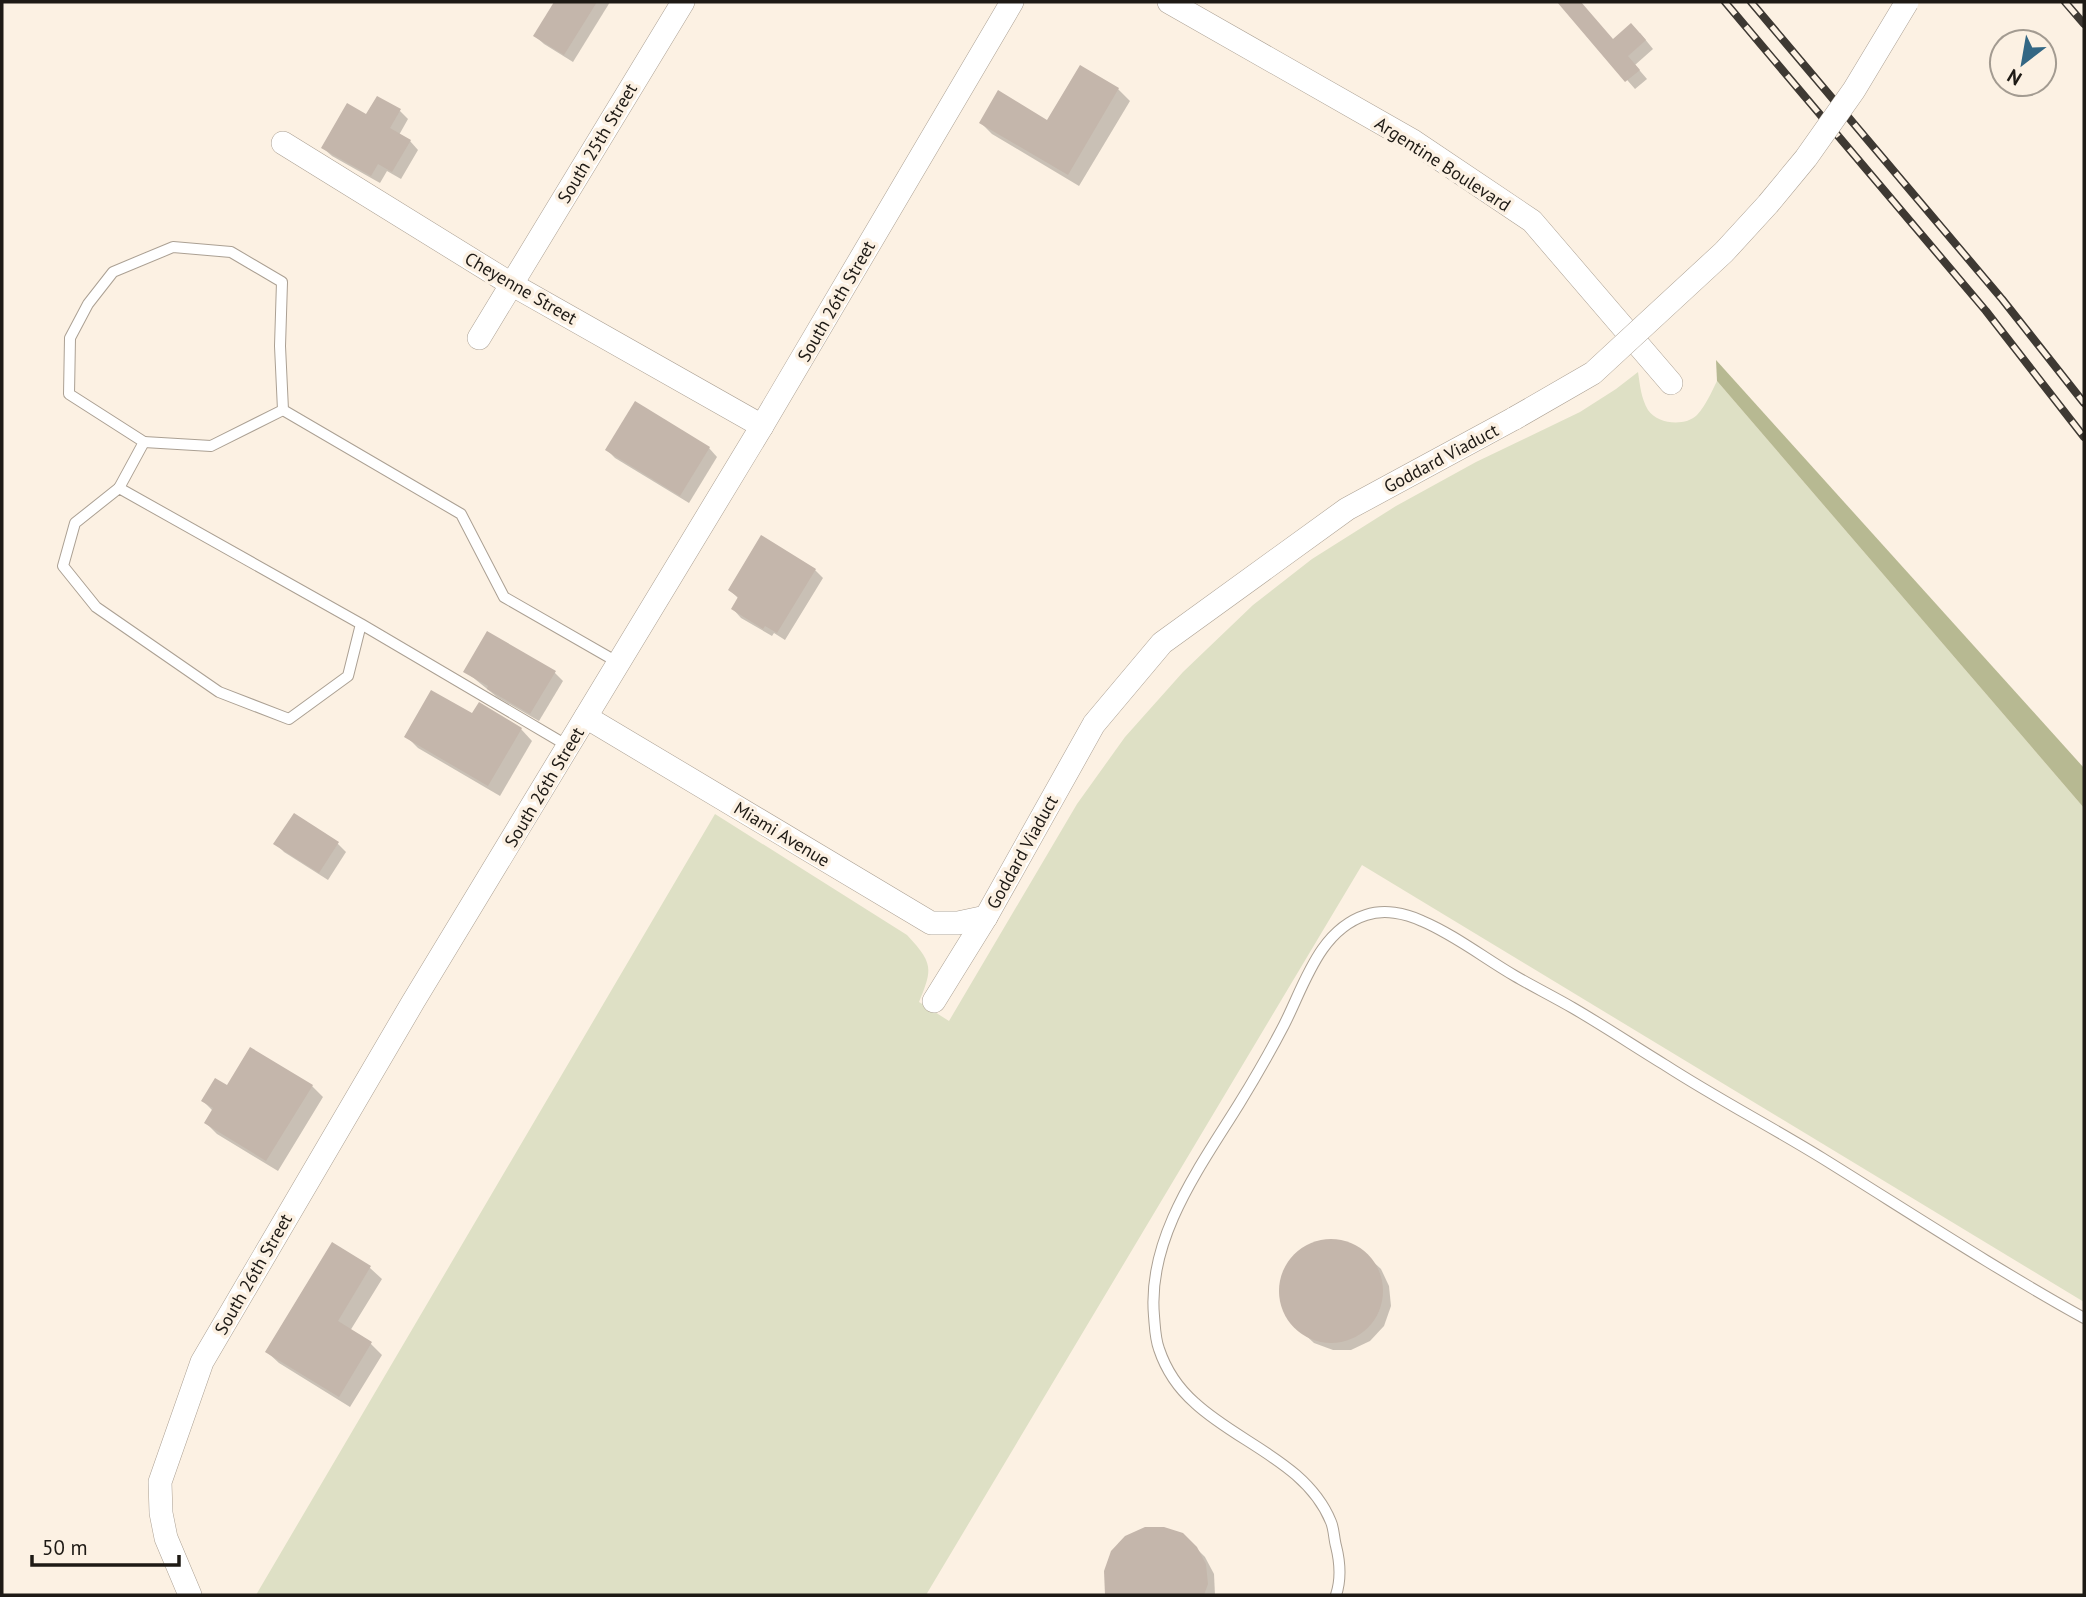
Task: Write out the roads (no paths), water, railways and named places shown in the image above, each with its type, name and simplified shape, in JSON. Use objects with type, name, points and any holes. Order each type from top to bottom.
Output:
[{"type":"street","name":"South 25th Street","points":[[479,338],[683,2]]},
{"type":"street","name":"South 26th Street","points":[[190,1595],[166,1538],[161,1513],[160,1482],[202,1362],[413,1002],[762,426],[1012,2]]},
{"type":"street","name":"Argentine Boulevard","points":[[1169,2],[1413,141],[1532,221],[1671,383]]},
{"type":"street","name":"Goddard Viaduct","points":[[934,1001],[986,917],[1094,724],[1162,643],[1347,509],[1593,373],[1724,252],[1768,204],[1806,158],[1854,90],[1907,2]]},
{"type":"street","name":"Cheyenne Street","points":[[283,143],[511,284],[762,426]]},
{"type":"street","name":"Miami Avenue","points":[[586,718],[931,923],[958,923],[986,917]]},
{"type":"lane","points":[[173,247],[231,252],[282,282],[280,346],[283,410],[211,446],[144,442],[69,394],[70,338],[88,304],[113,272],[173,247]]},
{"type":"lane","points":[[283,410],[461,514],[504,597],[619,663]]},
{"type":"lane","points":[[144,442],[119,488],[75,523],[63,566],[96,607],[219,692],[289,719],[348,676],[361,624]]},
{"type":"lane","points":[[119,488],[361,624],[568,746]]},
{"type":"lane","points":[[1335,1595],[1338,1587],[1339,1557],[1331,1522],[1312,1491],[1287,1468],[1195,1404],[1170,1375],[1156,1343],[1153,1308],[1155,1273],[1165,1238],[1187,1191],[1255,1078],[1322,949],[1352,921],[1368,914],[1405,914],[1425,922],[1576,1010],[2084,1318]]},
{"type":"railway","points":[[1725,2],[1986,311],[2084,437]]},
{"type":"railway","points":[[1751,2],[2002,299],[2084,403]]},
{"type":"railway","points":[[2065,2],[2084,24]]}]
